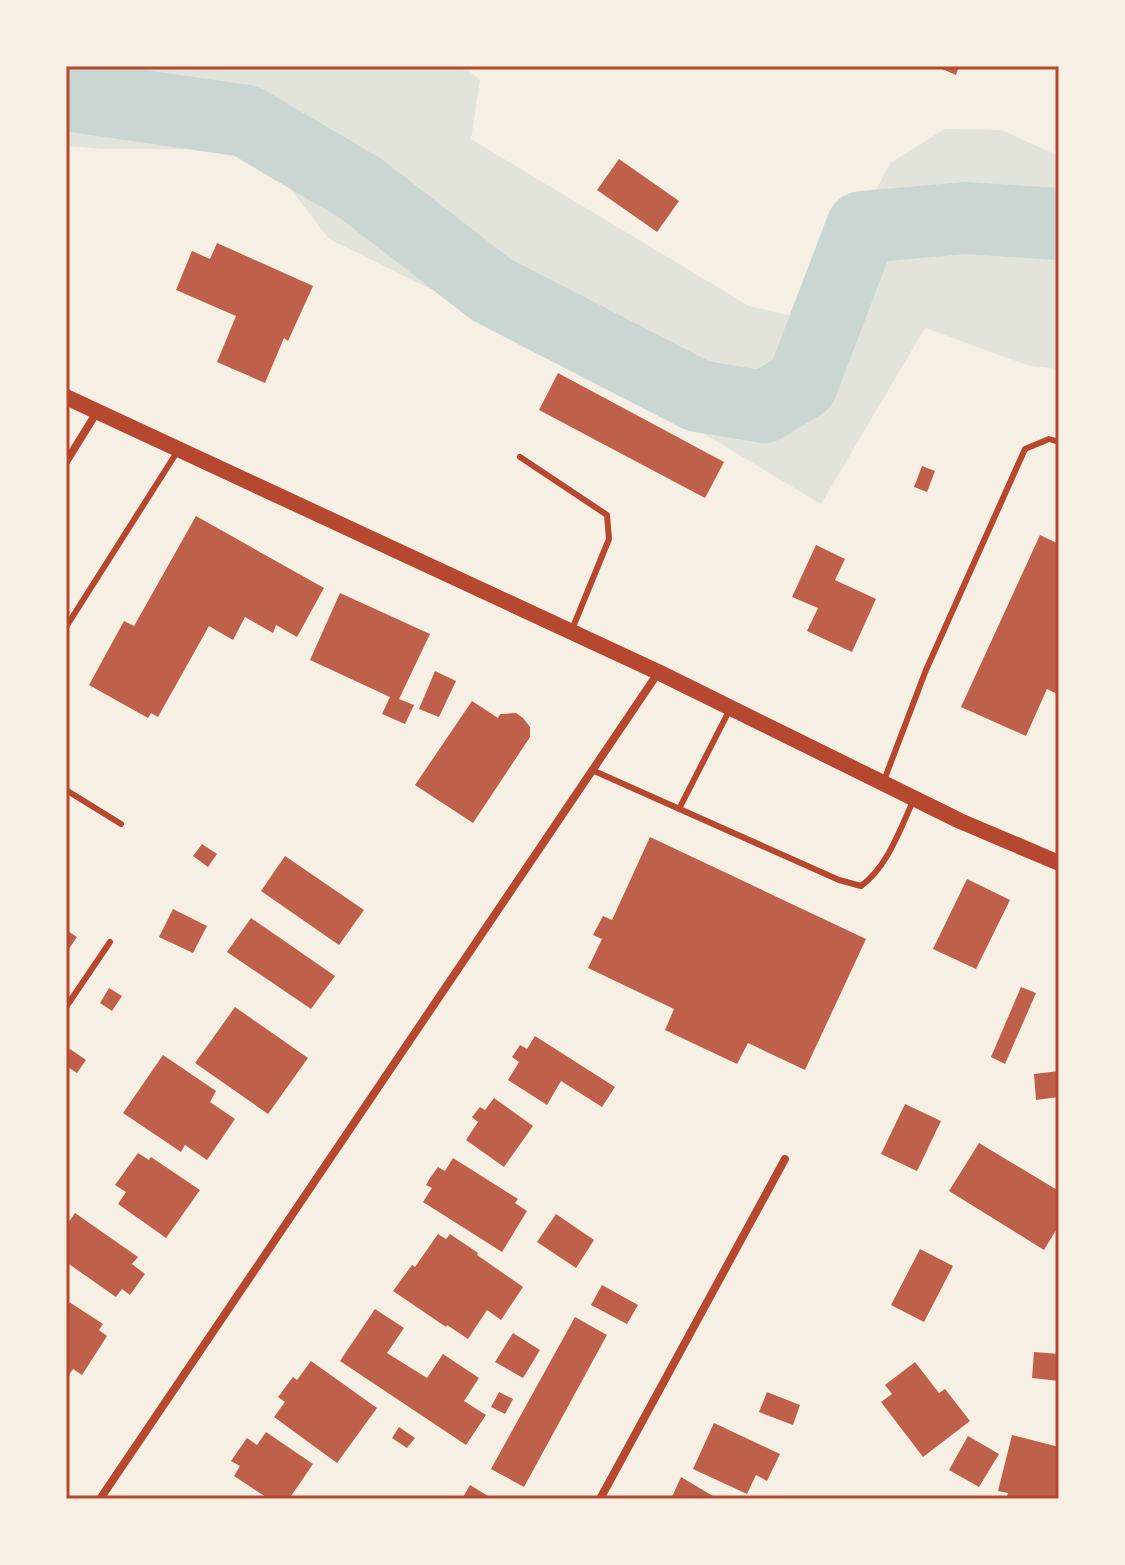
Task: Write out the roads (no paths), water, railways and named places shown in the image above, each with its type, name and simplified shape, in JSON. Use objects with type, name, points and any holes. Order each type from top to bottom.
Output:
[{"type":"main road","points":[[66,397],[658,672],[960,821],[1059,863]]},
{"type":"street","points":[[66,462],[97,411]]},
{"type":"street","points":[[100,1499],[658,672]]},
{"type":"street","points":[[600,1499],[785,1159]]},
{"type":"lane","points":[[883,783],[926,670],[1025,449],[1049,439],[1059,442]]},
{"type":"lane","points":[[66,627],[179,449]]},
{"type":"lane","points":[[520,457],[607,515],[609,539],[571,632]]},
{"type":"lane","points":[[679,809],[731,708]]},
{"type":"lane","points":[[592,770],[839,880],[861,886],[875,876],[915,798]]},
{"type":"lane","points":[[66,790],[121,824]]},
{"type":"lane","points":[[66,1007],[110,942]]},
{"type":"waterway","points":[[66,95],[246,121],[360,188],[492,290],[698,396],[764,407],[802,384],[862,227],[965,218],[1059,224]]}]
